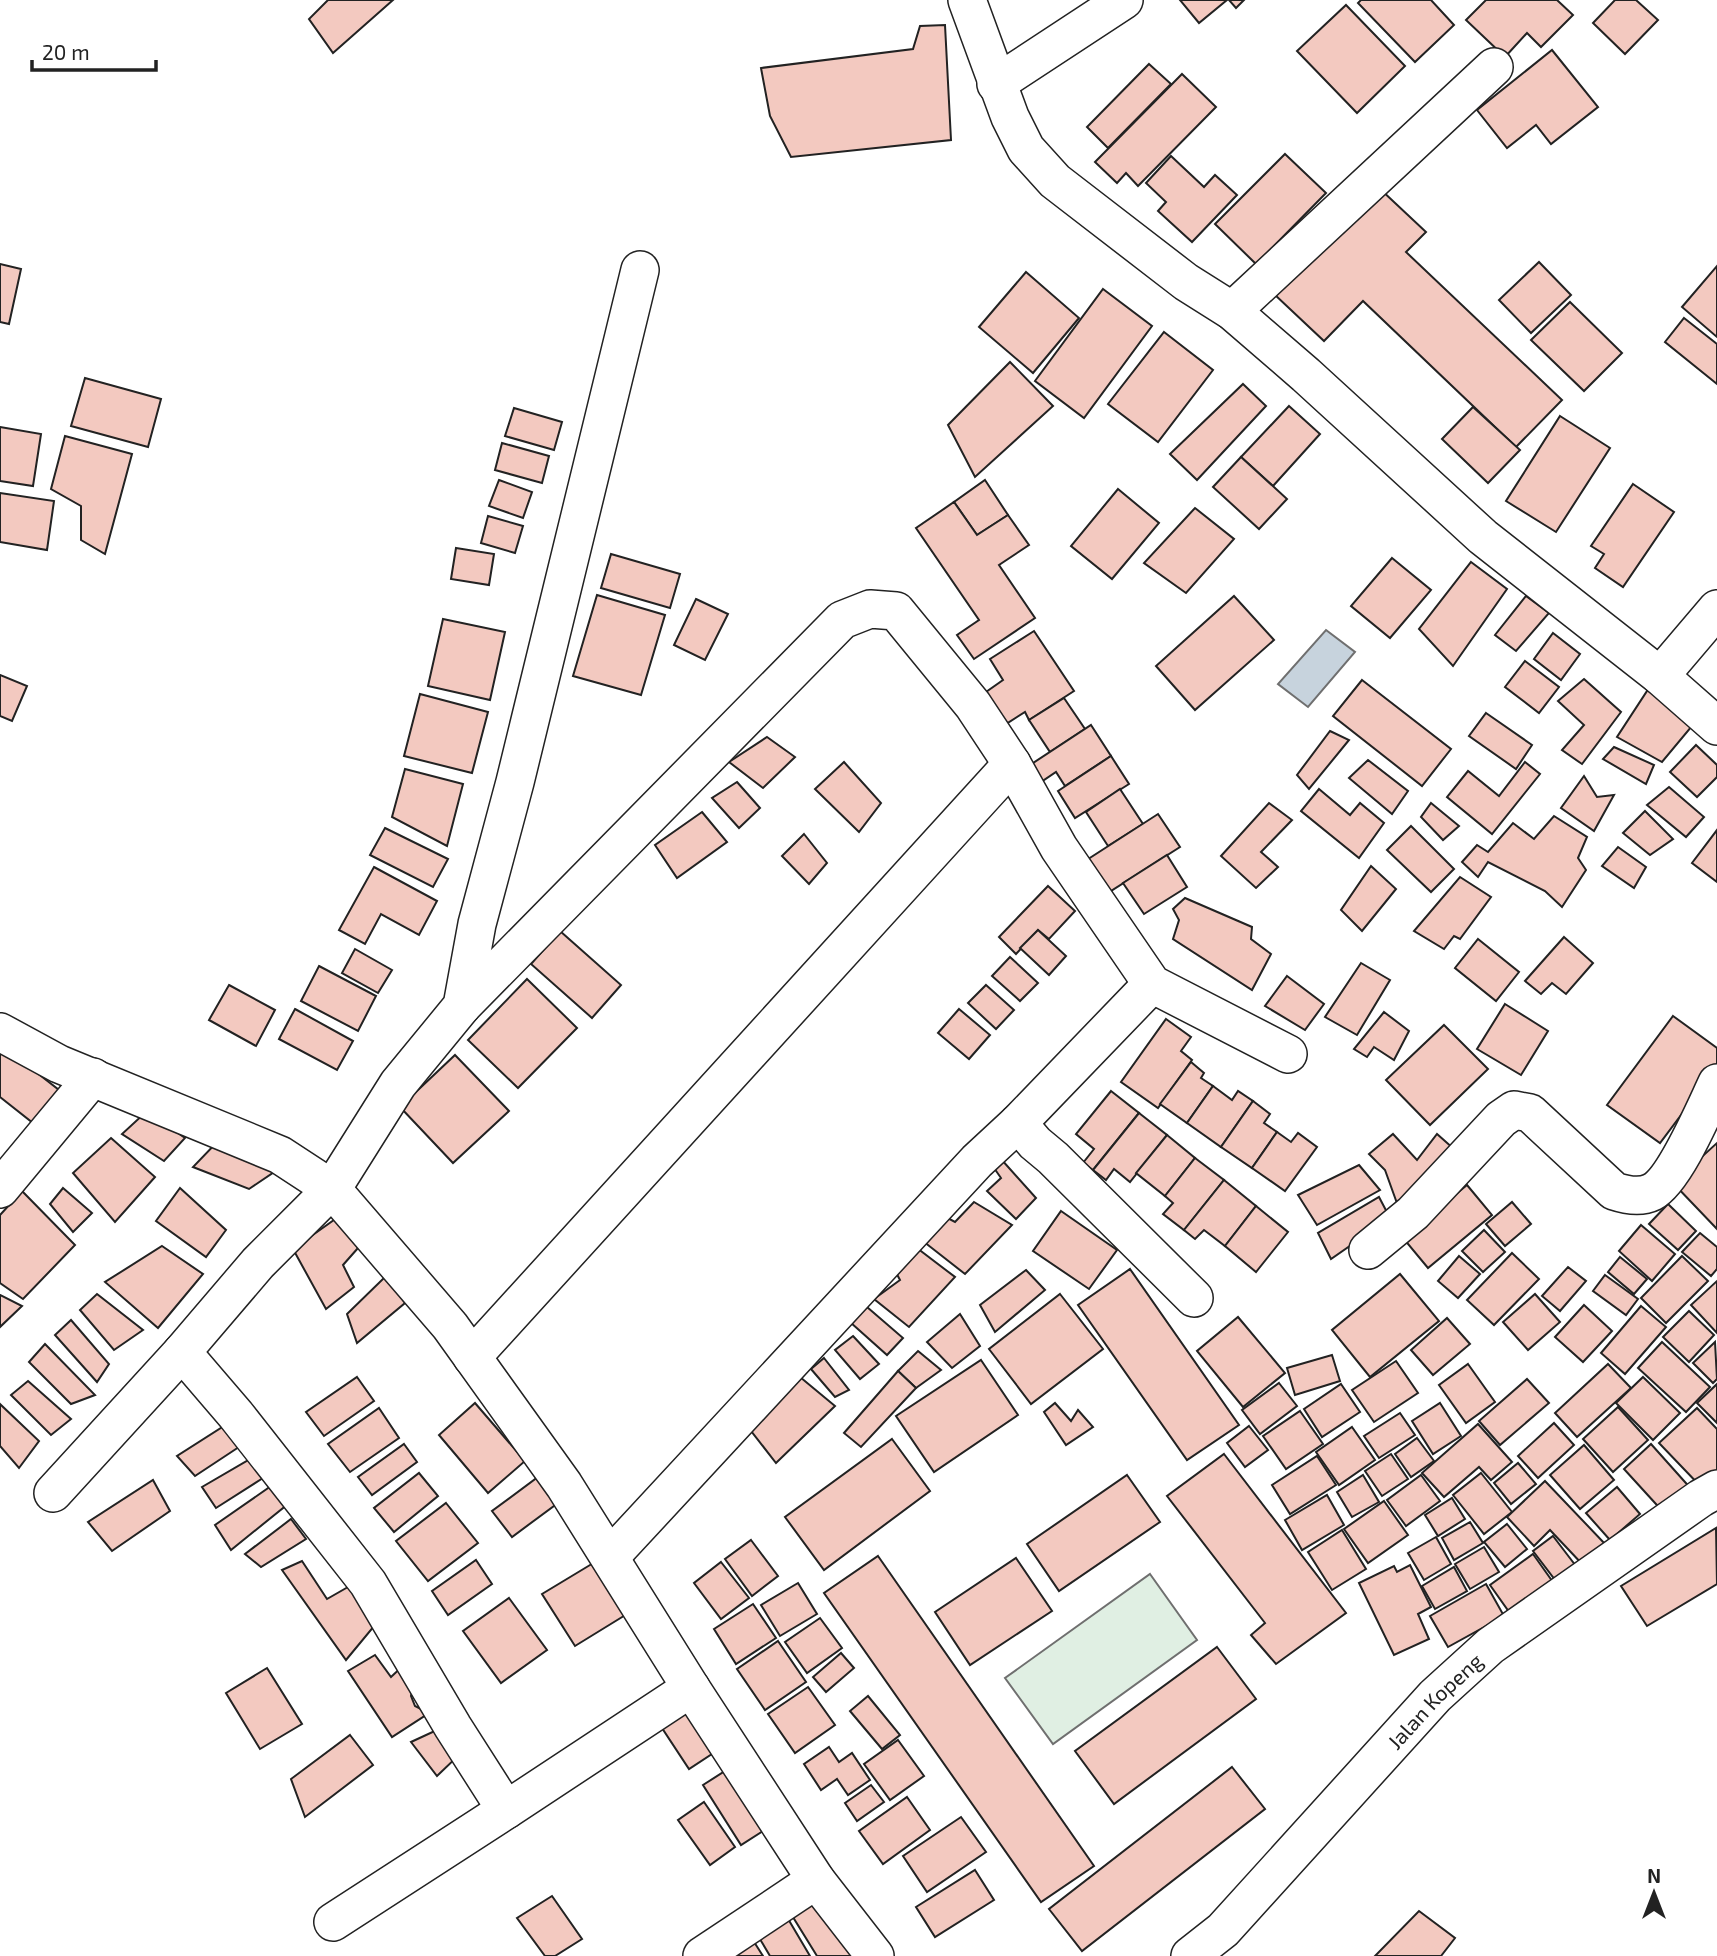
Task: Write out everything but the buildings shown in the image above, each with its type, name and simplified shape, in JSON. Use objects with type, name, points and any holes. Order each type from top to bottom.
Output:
[{"type":"street","points":[[967,0],[996,84],[1026,149],[1055,181],[1186,282],[1232,312],[1306,374],[1483,537],[1660,676],[1717,726]]},
{"type":"street","points":[[996,84],[1124,0]]},
{"type":"street","points":[[1232,312],[1494,67]]},
{"type":"street","points":[[462,1006],[477,924],[515,782],[640,270]]},
{"type":"street","points":[[53,1493],[182,1352],[258,1263],[332,1189],[398,1084],[462,1006],[842,620],[870,609],[896,611],[973,705],[1012,764],[1059,848],[1152,984],[1288,1054]]},
{"type":"street","points":[[1660,676],[1717,609]]},
{"type":"street","points":[[472,1357],[1012,764]]},
{"type":"street","points":[[610,1557],[977,1161],[1018,1123],[1152,984]]},
{"type":"street","points":[[0,1032],[59,1064],[280,1155],[332,1189],[450,1326],[564,1485],[691,1688],[816,1880],[876,1956]]},
{"type":"street","points":[[0,1189],[93,1077]]},
{"type":"street","points":[[1368,1250],[1413,1213],[1501,1119],[1514,1110],[1530,1113],[1615,1191],[1625,1195],[1651,1193],[1670,1175],[1717,1083]]},
{"type":"street","points":[[1018,1123],[1035,1143],[1194,1298]]},
{"type":"street","points":[[182,1352],[236,1415],[368,1583],[453,1727],[506,1810]]},
{"type":"street","name":"Jalan Kopeng","points":[[1190,1956],[1223,1930],[1436,1696],[1490,1646],[1717,1489]]},
{"type":"street","points":[[333,1922],[691,1688]]},
{"type":"street","points":[[702,1956],[816,1880]]},
{"type":"green space","points":[[1150,1574],[1197,1640],[1053,1744],[1005,1678]]},
{"type":"shaded area","points":[[1326,630],[1355,652],[1308,707],[1278,684]]}]
